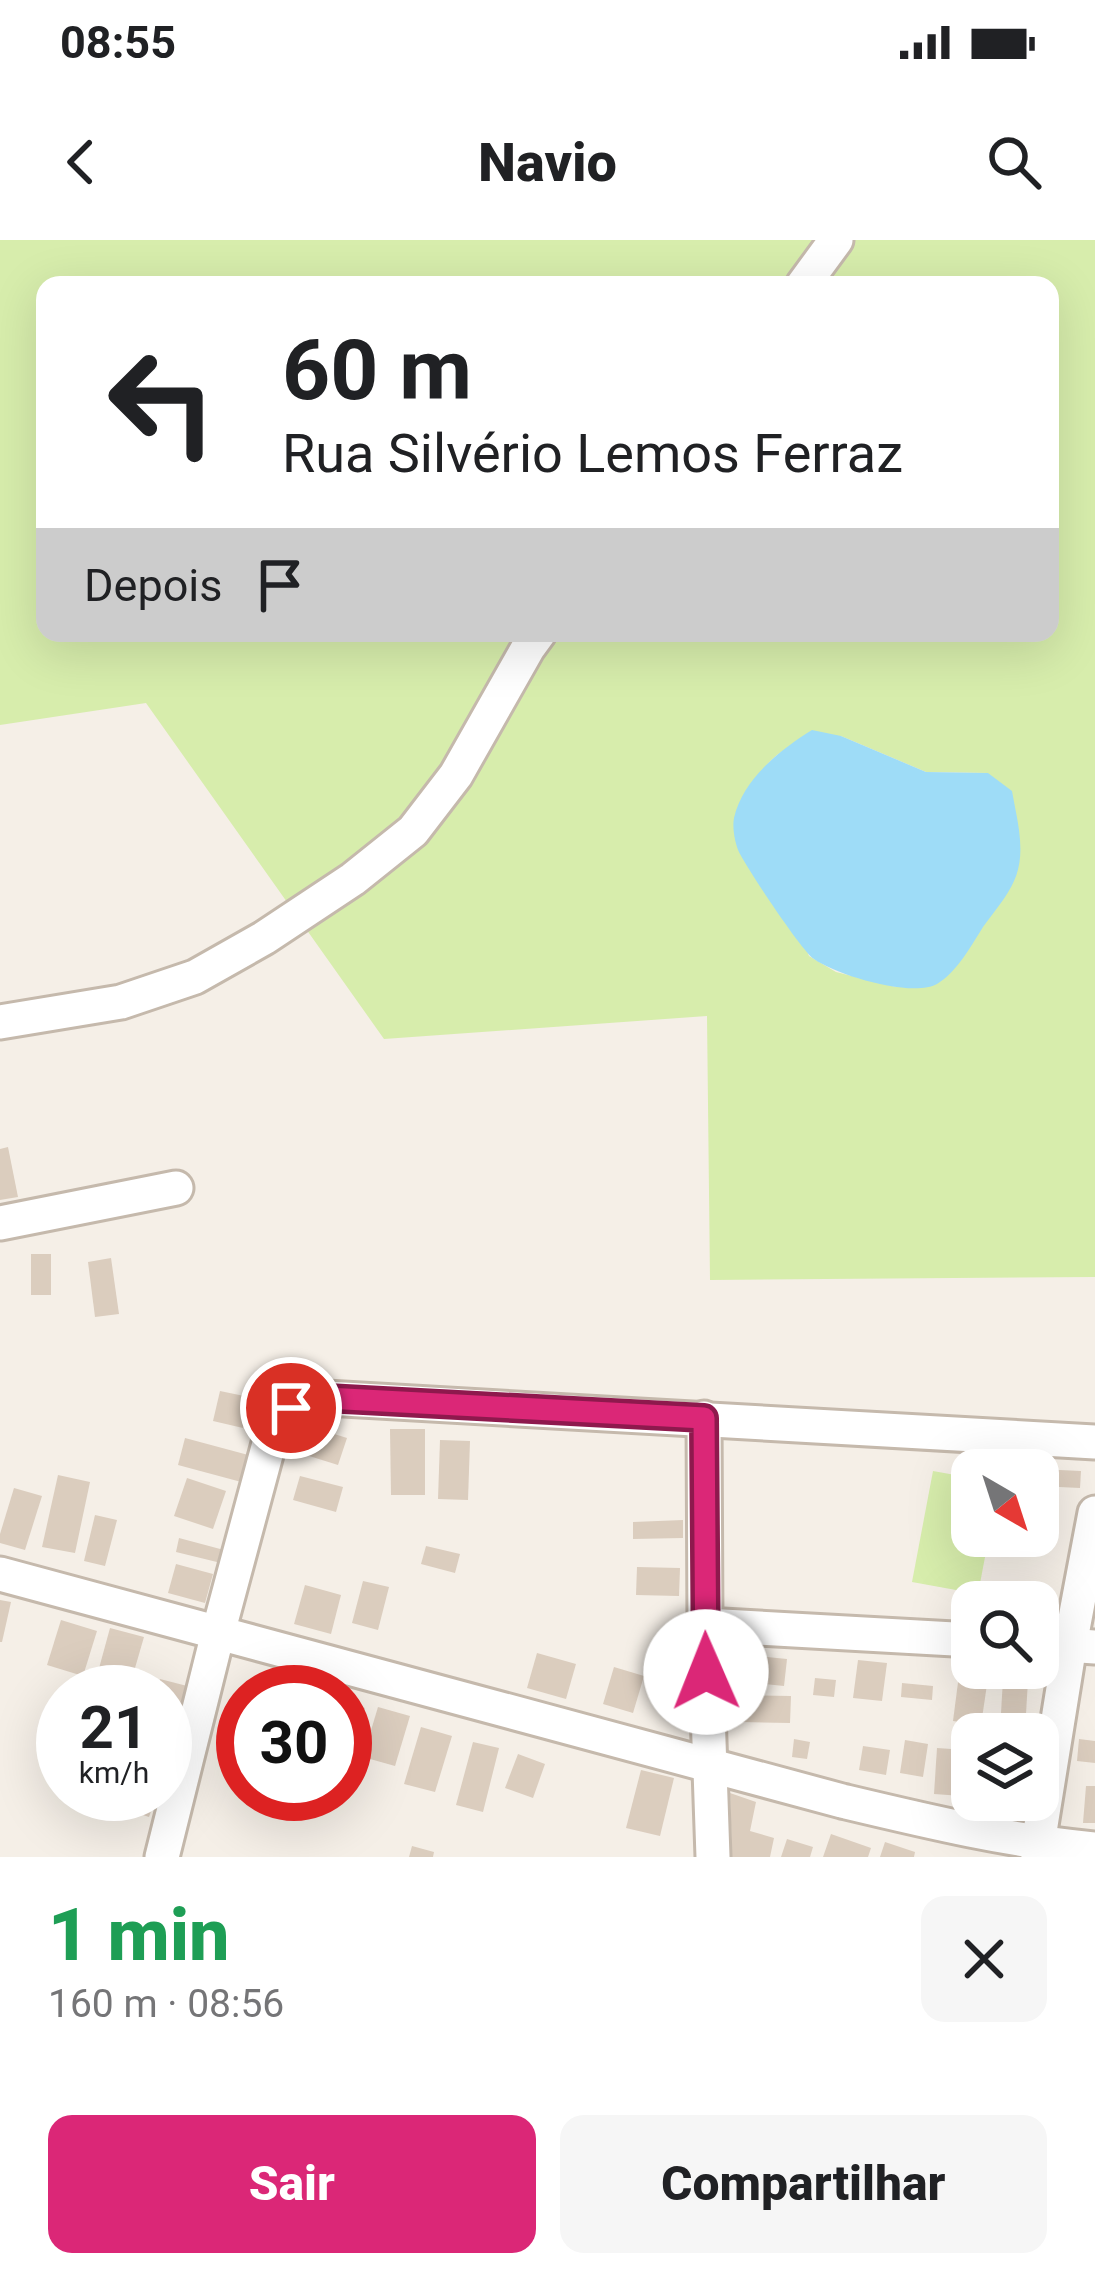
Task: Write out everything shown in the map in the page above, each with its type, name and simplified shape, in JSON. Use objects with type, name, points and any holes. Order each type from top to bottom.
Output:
[{"type":"street","points":[[810,276],[836,240]]},
{"type":"street","points":[[4,1022],[122,1002],[195,976],[264,938],[353,879],[412,831],[457,775],[532,642]]},
{"type":"street","points":[[0,1223],[176,1188]]},
{"type":"street","points":[[162,1857],[271,1436],[291,1408],[326,1398],[1095,1442]]},
{"type":"street","points":[[704,1418],[712,1857]]},
{"type":"street","points":[[1038,1850],[1068,1645],[1095,1514]]},
{"type":"street","points":[[0,1574],[709,1767],[1038,1850],[1095,1849]]},
{"type":"street","points":[[705,1625],[951,1639]]},
{"type":"green space","points":[[0,240],[1095,240],[1095,1277],[710,1280],[707,1016],[384,1039],[146,703],[0,725]],"holes":[[[841,736],[926,772],[988,773],[896,987],[836,972],[809,956],[746,793],[785,750]]]},
{"type":"green space","points":[[933,1471],[951,1474],[951,1557],[985,1557],[980,1581],[951,1581],[951,1589],[912,1582]]},
{"type":"water","points":[[812,730],[841,736],[926,772],[988,773],[1012,791],[1020,848],[1014,881],[963,958],[937,984],[910,988],[874,983],[814,959],[740,854],[733,822],[745,791],[776,756]]},
{"type":"building","points":[[8,1147],[18,1197],[0,1200],[0,1149]]},
{"type":"building","points":[[31,1254],[51,1254],[51,1295],[31,1295]]},
{"type":"building","points":[[111,1258],[119,1314],[95,1317],[88,1262]]},
{"type":"building","points":[[220,1391],[249,1397],[243,1428],[213,1421]]},
{"type":"building","points":[[315,1428],[347,1438],[338,1465],[306,1455]]},
{"type":"building","points":[[390,1429],[425,1429],[425,1495],[391,1495]]},
{"type":"building","points":[[185,1438],[252,1456],[245,1483],[178,1465]]},
{"type":"building","points":[[440,1440],[470,1441],[468,1500],[438,1499]]},
{"type":"building","points":[[1059,1470],[1081,1471],[1080,1488],[1059,1487]]},
{"type":"building","points":[[58,1475],[90,1482],[75,1553],[42,1547]]},
{"type":"building","points":[[300,1476],[343,1487],[336,1512],[293,1500]]},
{"type":"building","points":[[187,1478],[226,1491],[213,1529],[174,1516]]},
{"type":"building","points":[[14,1488],[42,1496],[25,1550],[0,1543]]},
{"type":"building","points":[[95,1515],[117,1520],[105,1566],[84,1561]]},
{"type":"building","points":[[683,1520],[683,1538],[633,1539],[633,1522]]},
{"type":"building","points":[[179,1538],[224,1550],[221,1563],[176,1552]]},
{"type":"building","points":[[426,1546],[460,1554],[455,1573],[421,1564]]},
{"type":"building","points":[[176,1564],[213,1574],[205,1603],[168,1593]]},
{"type":"building","points":[[637,1567],[680,1568],[679,1596],[636,1595]]},
{"type":"building","points":[[363,1581],[389,1587],[378,1630],[352,1623]]},
{"type":"building","points":[[305,1585],[341,1595],[331,1634],[294,1624]]},
{"type":"building","points":[[0,1600],[11,1602],[2,1642],[0,1642]]},
{"type":"building","points":[[61,1620],[97,1631],[86,1665],[47,1665]]},
{"type":"building","points":[[110,1628],[144,1637],[136,1665],[100,1665]]},
{"type":"building","points":[[537,1653],[576,1664],[566,1699],[527,1688]]},
{"type":"building","points":[[745,1655],[787,1659],[784,1686],[743,1682]]},
{"type":"building","points":[[858,1660],[887,1663],[882,1701],[853,1698]]},
{"type":"building","points":[[614,1667],[644,1676],[633,1713],[603,1704]]},
{"type":"building","points":[[815,1678],[836,1680],[834,1697],[813,1695]]},
{"type":"building","points":[[902,1683],[933,1686],[932,1700],[901,1697]]},
{"type":"building","points":[[957,1689],[986,1689],[983,1713],[954,1713]]},
{"type":"building","points":[[1002,1689],[1028,1689],[1026,1713],[1001,1713]]},
{"type":"building","points":[[742,1695],[791,1696],[790,1723],[742,1722]]},
{"type":"building","points":[[378,1707],[410,1716],[395,1766],[372,1760],[372,1727]]},
{"type":"building","points":[[421,1727],[452,1736],[435,1792],[404,1784]]},
{"type":"building","points":[[794,1739],[810,1742],[807,1759],[792,1757]]},
{"type":"building","points":[[1079,1739],[1095,1741],[1095,1763],[1077,1761]]},
{"type":"building","points":[[905,1740],[928,1744],[923,1777],[900,1773]]},
{"type":"building","points":[[473,1742],[499,1748],[483,1812],[456,1805]]},
{"type":"building","points":[[863,1746],[890,1750],[886,1775],[859,1770]]},
{"type":"building","points":[[937,1748],[951,1749],[951,1795],[934,1794]]},
{"type":"building","points":[[518,1754],[545,1764],[533,1798],[505,1788]]},
{"type":"building","points":[[641,1770],[674,1778],[660,1836],[626,1828]]},
{"type":"building","points":[[1086,1786],[1095,1786],[1095,1823],[1083,1823]]},
{"type":"building","points":[[730,1793],[756,1802],[750,1831],[774,1838],[770,1857],[732,1857]]},
{"type":"building","points":[[831,1834],[871,1848],[868,1857],[823,1857]]},
{"type":"building","points":[[787,1839],[813,1847],[810,1857],[781,1857]]},
{"type":"building","points":[[885,1842],[915,1852],[914,1857],[880,1857]]},
{"type":"building","points":[[412,1846],[434,1852],[433,1857],[409,1857]]},
{"type":"route","points":[[291,1408],[326,1398],[704,1418],[706,1672]]}]
